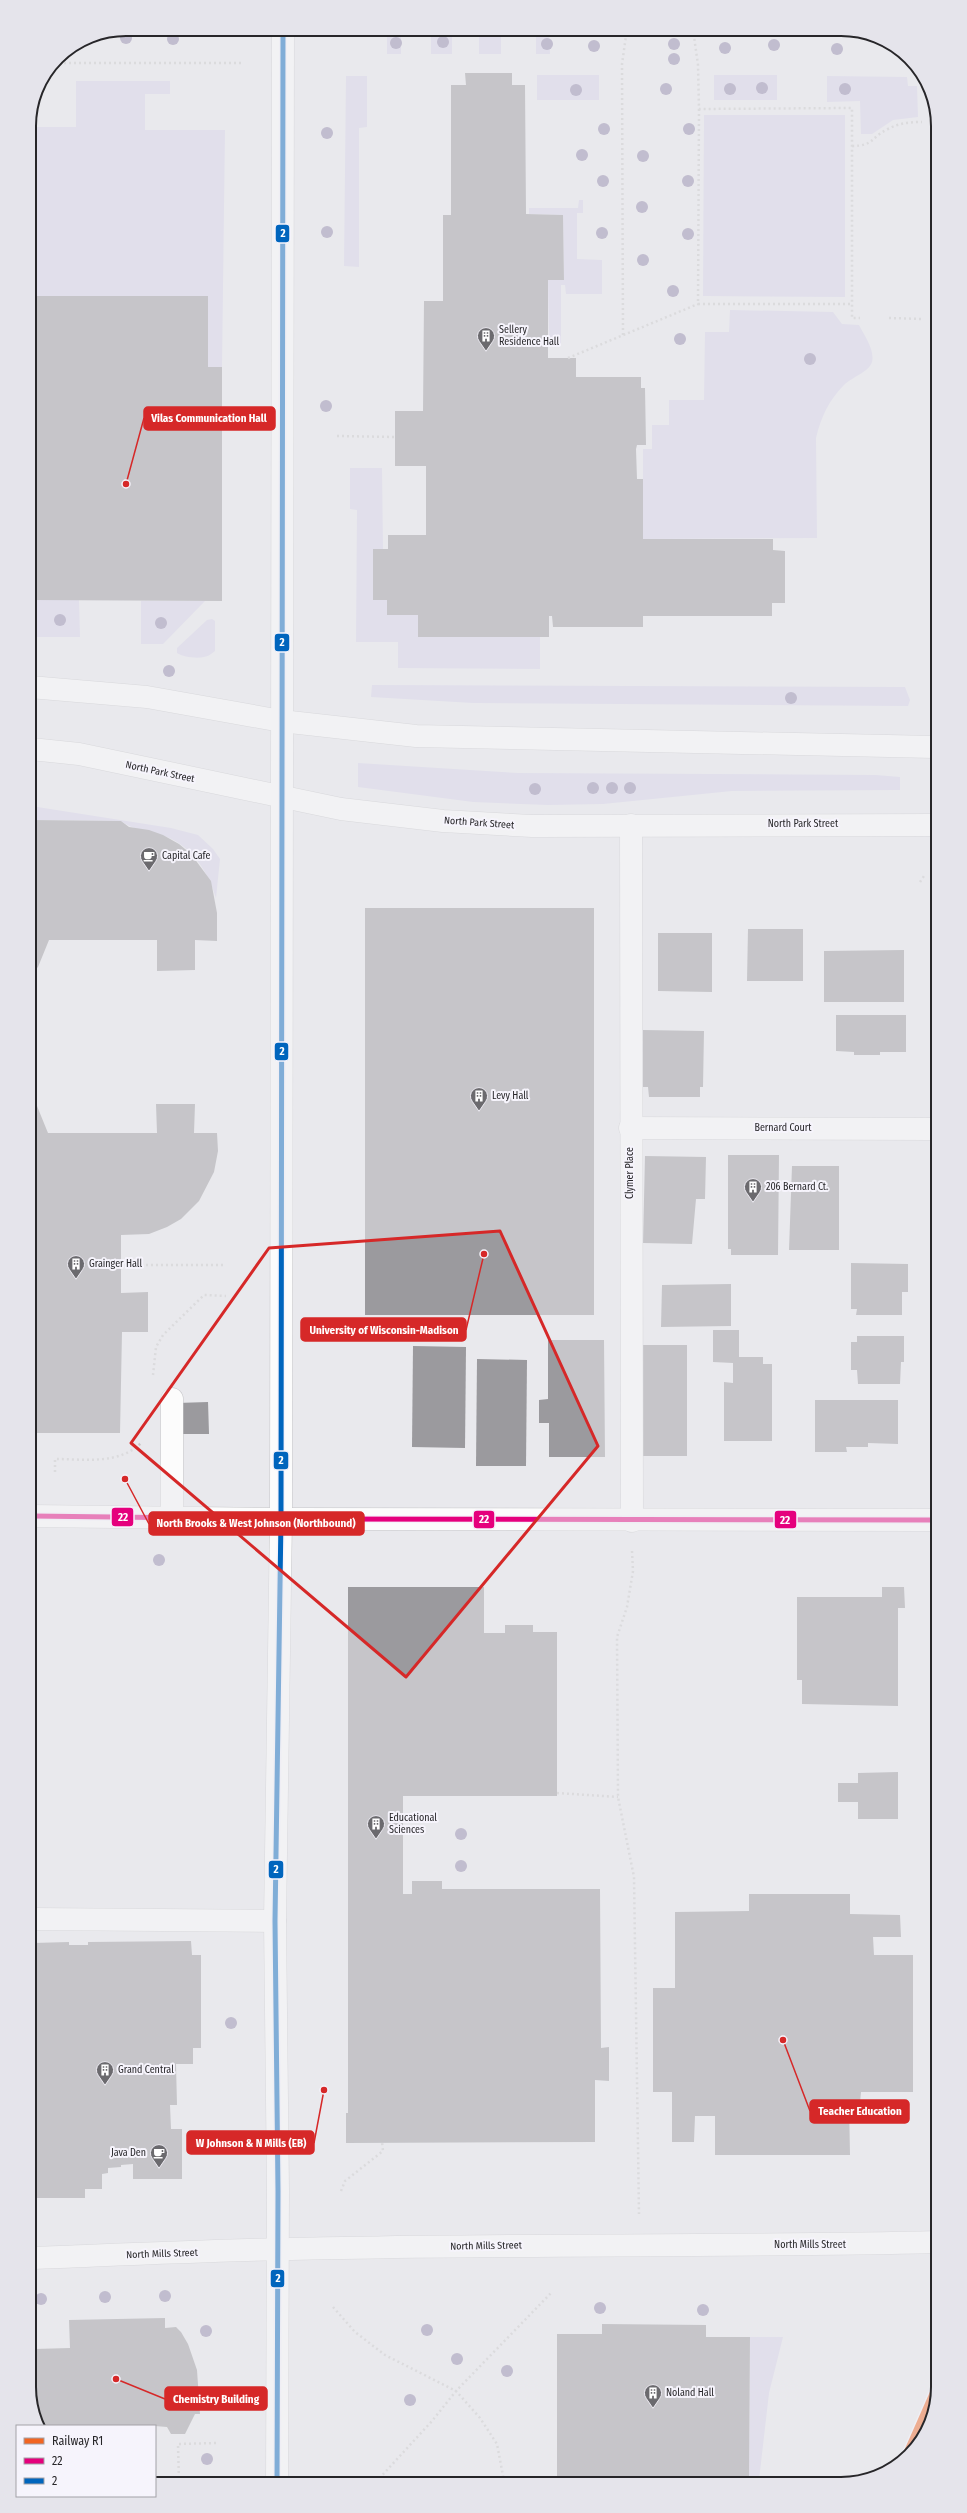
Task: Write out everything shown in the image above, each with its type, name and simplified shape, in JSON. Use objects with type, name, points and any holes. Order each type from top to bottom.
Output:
[{"type":"main road","points":[[276,2477],[278,2250],[275,1921],[281,1519],[283,36]]},
{"type":"main road","points":[[36,688],[147,697],[281,720],[416,736],[931,747]]},
{"type":"main road","name":"North Park Street","points":[[36,750],[78,754],[341,810],[443,821],[532,826],[931,825]]},
{"type":"main road","name":"Clymer Place","points":[[631,825],[630,1128],[632,1521]]},
{"type":"main road","name":"Bernard Court","points":[[630,1128],[931,1129]]},
{"type":"main road","points":[[172,1399],[172,1517]]},
{"type":"main road","points":[[36,1516],[632,1521],[931,1520]]},
{"type":"main road","points":[[36,1919],[275,1921]]},
{"type":"main road","name":"North Mills Street","points":[[36,2258],[278,2250],[638,2244],[814,2245],[931,2242]]},
{"type":"path","points":[[622,335],[622,64],[626,36]]},
{"type":"path","points":[[694,36],[698,65],[699,109],[698,304]]},
{"type":"path","points":[[61,63],[241,63]]},
{"type":"path","points":[[699,109],[852,108],[852,318],[860,318]]},
{"type":"path","points":[[852,146],[866,146],[887,129],[900,124],[922,122]]},
{"type":"path","points":[[568,358],[698,304],[852,304]]},
{"type":"path","points":[[889,318],[923,318]]},
{"type":"path","points":[[337,436],[395,437]]},
{"type":"path","points":[[920,882],[924,876]]},
{"type":"path","points":[[121,1265],[226,1265]]},
{"type":"path","points":[[632,1521],[632,1571],[627,1607],[617,1637],[618,1797],[634,1877],[638,2244]]},
{"type":"path","points":[[557,1793],[618,1797]]},
{"type":"path","points":[[341,2191],[345,2181],[382,2151],[382,2142]]},
{"type":"path","points":[[381,2477],[427,2427],[456,2391],[552,2292]]},
{"type":"path","points":[[333,2307],[355,2332],[385,2355],[456,2391],[480,2418],[497,2444],[503,2477]]},
{"type":"path","points":[[179,2477],[178,2444],[217,2443]]},
{"type":"highlighted area","points":[[500,1231],[598,1446],[406,1677],[131,1443],[269,1248]]},
{"type":"shaded area","points":[[387,36],[401,36],[401,54],[387,54]]},
{"type":"shaded area","points":[[431,36],[452,36],[452,54],[431,54]]},
{"type":"shaded area","points":[[479,36],[501,36],[501,54],[479,54]]},
{"type":"shaded area","points":[[536,36],[549,36],[550,54],[536,54]]},
{"type":"shaded area","points":[[537,75],[599,75],[599,100],[537,100]]},
{"type":"shaded area","points":[[714,75],[777,75],[777,100],[714,100]]},
{"type":"shaded area","points":[[346,76],[367,76],[367,127],[359,128],[359,267],[344,266]]},
{"type":"shaded area","points":[[827,76],[907,77],[908,86],[917,86],[918,117],[893,120],[872,134],[861,134],[860,101],[827,102]]},
{"type":"shaded area","points":[[76,81],[170,81],[170,94],[145,94],[145,130],[225,130],[222,367],[208,367],[208,296],[36,296],[36,127],[76,127]]},
{"type":"shaded area","points":[[704,115],[845,115],[845,297],[703,296]]},
{"type":"shaded area","points":[[579,200],[583,200],[583,213],[577,213],[577,259],[602,260],[602,294],[566,294],[565,285],[561,285],[561,344],[549,343],[548,280],[564,280],[563,215],[529,214],[529,208],[578,208]]},
{"type":"shaded area","points":[[730,310],[833,312],[842,324],[859,325],[871,348],[873,357],[870,366],[864,372],[847,382],[834,397],[826,409],[818,430],[816,438],[817,538],[643,539],[643,449],[652,449],[652,425],[669,425],[669,400],[704,400],[705,332],[729,332]]},
{"type":"shaded area","points":[[350,468],[382,468],[383,549],[373,549],[373,600],[387,600],[387,615],[418,615],[418,637],[540,637],[540,669],[398,668],[398,642],[356,642],[357,510],[350,509]]},
{"type":"shaded area","points":[[36,600],[79,600],[80,637],[36,637]]},
{"type":"shaded area","points":[[141,601],[205,601],[163,644],[141,644]]},
{"type":"shaded area","points":[[212,619],[215,621],[215,651],[208,656],[199,658],[180,655],[177,653],[177,648],[207,620]]},
{"type":"shaded area","points":[[372,685],[905,687],[910,700],[908,706],[473,703],[371,697]]},
{"type":"shaded area","points":[[358,763],[518,773],[876,775],[900,777],[900,790],[732,791],[603,804],[548,805],[473,802],[358,787]]},
{"type":"shaded area","points":[[36,807],[171,828],[198,835],[213,849],[220,859],[216,898],[213,888],[203,868],[181,844],[161,835],[135,828],[121,821],[36,820]]},
{"type":"shaded area","points":[[750,2337],[783,2337],[769,2393],[759,2477],[749,2477]]},
{"type":"building","name":"Sellery Residence Hall","points":[[465,73],[512,73],[512,85],[525,85],[526,214],[563,215],[564,280],[548,280],[548,358],[576,358],[576,377],[641,377],[641,388],[645,388],[646,445],[637,445],[636,449],[637,479],[643,479],[643,539],[773,539],[773,550],[785,551],[785,603],[772,603],[772,616],[643,616],[643,627],[553,627],[552,616],[549,616],[549,637],[418,637],[418,615],[387,615],[387,600],[373,600],[373,549],[388,549],[388,535],[426,535],[426,466],[395,466],[395,411],[423,411],[424,301],[443,301],[443,215],[451,215],[451,85],[466,85]]},
{"type":"building","points":[[36,296],[208,296],[208,367],[222,367],[222,601],[36,600]]},
{"type":"building","points":[[36,820],[121,821],[129,827],[149,830],[163,835],[179,844],[191,854],[211,881],[217,913],[217,941],[195,940],[195,970],[157,971],[157,940],[49,940],[36,969]]},
{"type":"building","name":"Levy Hall","points":[[365,908],[594,908],[594,1315],[365,1315]]},
{"type":"building","points":[[748,929],[803,929],[803,981],[747,981]]},
{"type":"building","points":[[658,933],[712,933],[712,992],[658,991]]},
{"type":"building","points":[[904,950],[904,1002],[824,1002],[824,951]]},
{"type":"building","points":[[836,1015],[906,1015],[906,1052],[880,1052],[880,1055],[854,1055],[854,1052],[836,1051]]},
{"type":"building","points":[[643,1030],[704,1031],[703,1087],[700,1087],[700,1097],[649,1097],[648,1087],[643,1087]]},
{"type":"building","name":"Grainger Hall","points":[[156,1104],[195,1104],[194,1133],[217,1133],[218,1151],[214,1172],[199,1201],[181,1219],[167,1227],[149,1234],[121,1235],[121,1293],[148,1292],[148,1332],[122,1332],[120,1433],[36,1433],[36,1105],[48,1133],[157,1133]]},
{"type":"building","name":"206 Bernard Ct.","points":[[728,1155],[779,1155],[778,1255],[731,1255],[731,1249],[728,1249]]},
{"type":"building","points":[[645,1156],[706,1157],[705,1199],[696,1199],[692,1244],[643,1243]]},
{"type":"building","points":[[792,1166],[839,1166],[839,1250],[789,1250]]},
{"type":"building","points":[[851,1263],[908,1264],[908,1292],[902,1292],[902,1315],[856,1315],[857,1309],[851,1309]]},
{"type":"building","points":[[731,1284],[731,1326],[661,1327],[662,1285]]},
{"type":"building","points":[[713,1330],[739,1330],[739,1357],[763,1357],[763,1364],[772,1364],[772,1441],[724,1441],[724,1382],[733,1383],[733,1363],[713,1362]]},
{"type":"building","points":[[857,1336],[904,1336],[904,1362],[901,1362],[900,1384],[858,1384],[857,1370],[851,1370],[851,1342],[857,1342]]},
{"type":"building","points":[[548,1340],[604,1340],[605,1457],[549,1457],[549,1423],[539,1423],[539,1400],[548,1399]]},
{"type":"building","points":[[634,1345],[687,1345],[687,1456],[640,1456]]},
{"type":"building","points":[[413,1346],[466,1347],[465,1448],[412,1447]]},
{"type":"building","points":[[477,1359],[527,1360],[526,1466],[476,1466]]},
{"type":"building","points":[[815,1400],[898,1400],[898,1444],[868,1443],[868,1447],[846,1447],[847,1452],[815,1452]]},
{"type":"building","points":[[208,1402],[209,1434],[178,1434],[177,1403]]},
{"type":"building","name":"Educational Sciences","points":[[348,1587],[484,1587],[484,1633],[505,1633],[505,1625],[533,1625],[533,1632],[557,1632],[557,1796],[403,1796],[403,1894],[412,1894],[412,1881],[442,1881],[442,1889],[600,1889],[601,2048],[609,2047],[609,2081],[595,2080],[595,2142],[346,2143],[346,2113],[348,2113]]},
{"type":"building","points":[[882,1587],[904,1587],[905,1608],[898,1608],[898,1706],[802,1704],[802,1680],[797,1680],[797,1597],[882,1597]]},
{"type":"building","points":[[898,1772],[898,1819],[858,1819],[858,1802],[838,1802],[838,1783],[858,1783],[858,1773]]},
{"type":"building","points":[[749,1894],[850,1894],[850,1914],[900,1915],[901,1937],[873,1937],[874,1955],[913,1955],[913,2092],[861,2092],[860,2103],[849,2103],[850,2155],[715,2155],[715,2116],[695,2116],[694,2142],[672,2142],[672,2092],[653,2092],[653,1988],[675,1988],[675,1912],[749,1911]]},
{"type":"building","name":"Grand Central","points":[[191,1941],[192,1955],[201,1955],[201,2048],[193,2048],[193,2064],[176,2064],[177,2105],[170,2105],[171,2129],[182,2129],[182,2179],[133,2179],[133,2164],[121,2165],[121,2167],[108,2168],[108,2173],[102,2174],[102,2189],[85,2189],[85,2198],[36,2198],[36,1943],[69,1942],[69,1945],[88,1945],[88,1942]]},
{"type":"building","points":[[165,2318],[165,2328],[176,2327],[181,2332],[188,2344],[197,2370],[200,2414],[195,2414],[185,2434],[171,2434],[167,2427],[156,2425],[44,2425],[37,2399],[36,2349],[70,2348],[69,2320]]},
{"type":"building","name":"Noland Hall","points":[[602,2324],[706,2325],[706,2337],[750,2337],[749,2477],[557,2477],[557,2334],[602,2334]]},
{"type":"rail line","name":"R1","points":[[909,2447],[930,2399]]},
{"type":"transit line","name":"2","points":[[277,2477],[278,2191],[275,1921],[281,1519],[283,36]]},
{"type":"transit line","name":"22","points":[[36,1516],[281,1519],[931,1520]]},
{"type":"place","name":"Sellery Residence Hall","points":[[486,351]]},
{"type":"place","name":"Vilas Communication Hall","points":[[126,484]]},
{"type":"place","name":"Capital Cafe","points":[[149,871]]},
{"type":"place","name":"Levy Hall","points":[[479,1111]]},
{"type":"place","name":"206 Bernard Ct.","points":[[753,1202]]},
{"type":"place","name":"University of Wisconsin-Madison","points":[[484,1254]]},
{"type":"place","name":"Grainger Hall","points":[[76,1279]]},
{"type":"place","name":"North Brooks & West Johnson (Northbound)","points":[[125,1479]]},
{"type":"place","name":"Educational Sciences","points":[[376,1839]]},
{"type":"place","name":"Teacher Education","points":[[783,2040]]},
{"type":"place","name":"Grand Central","points":[[105,2085]]},
{"type":"place","name":"W Johnson & N Mills (EB)","points":[[324,2090]]},
{"type":"place","name":"Java Den","points":[[159,2168]]},
{"type":"place","name":"Chemistry Building","points":[[116,2379]]},
{"type":"place","name":"Noland Hall","points":[[653,2408]]}]
